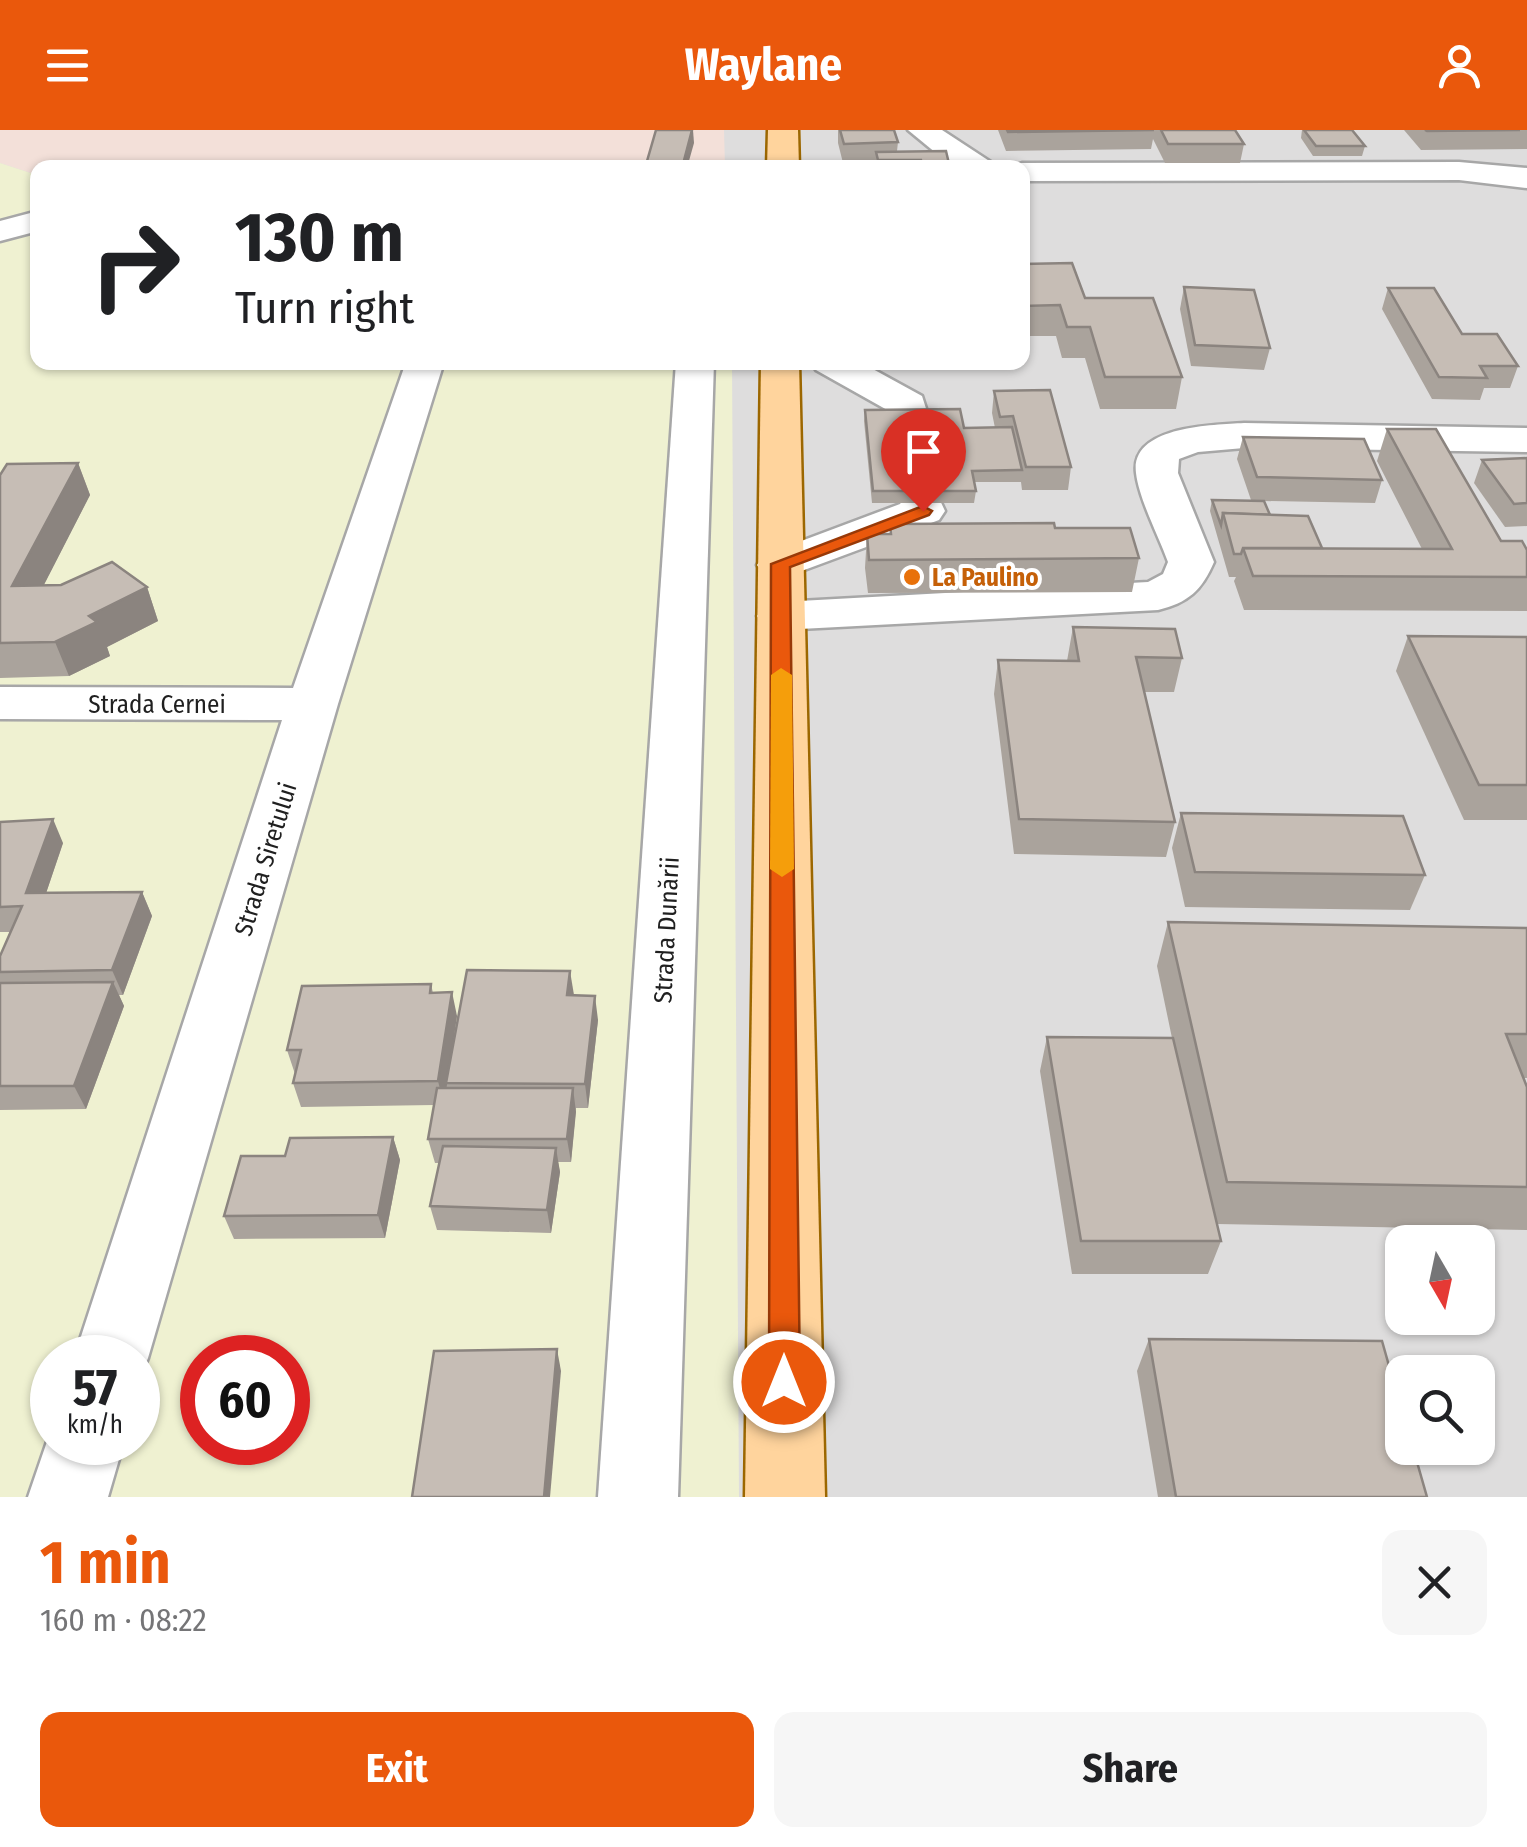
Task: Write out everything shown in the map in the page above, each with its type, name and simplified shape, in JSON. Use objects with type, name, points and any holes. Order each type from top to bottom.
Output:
[{"type":"main road","points":[[782,160],[783,130]]},
{"type":"main road","points":[[780,370],[785,1497]]},
{"type":"street","points":[[923,130],[964,160]]},
{"type":"street","points":[[1030,172],[1459,171],[1527,178]]},
{"type":"street","points":[[0,231],[30,223]]},
{"type":"street","name":"Strada Siretului","points":[[118,1335],[313,704],[422,370]]},
{"type":"street","name":"Strada Dunării","points":[[638,1497],[694,370]]},
{"type":"street","points":[[845,370],[908,405],[910,421]]},
{"type":"street","points":[[781,590],[1158,596],[1182,582],[1191,562],[1158,472],[1158,453],[1173,445],[1274,437],[1527,440]]},
{"type":"street","points":[[781,590],[923,511],[922,503]]},
{"type":"street","name":"Strada Cernei","points":[[0,704],[313,704]]},
{"type":"street","points":[[68,1497],[78,1465]]},
{"type":"shaded area","points":[[0,130],[1527,130],[1527,1497],[0,1497]]},
{"type":"shaded area","points":[[0,130],[724,130],[725,160],[30,160],[30,173],[0,163]]},
{"type":"green space","points":[[0,163],[30,173],[30,370],[732,370],[739,1497],[0,1497]]},
{"type":"building","points":[[656,130],[692,130],[684,160],[647,160]]},
{"type":"building","points":[[840,130],[894,130],[898,142],[844,144]]},
{"type":"building","points":[[1007,130],[1154,130],[1008,132]]},
{"type":"building","points":[[1161,130],[1235,130],[1244,144],[1168,144]]},
{"type":"building","points":[[1304,130],[1352,130],[1365,146],[1316,146]]},
{"type":"building","points":[[946,151],[948,160],[878,160],[876,152]]},
{"type":"building","points":[[1072,263],[1085,298],[1153,298],[1182,377],[1105,377],[1090,327],[1067,327],[1060,305],[1030,306],[1030,264]]},
{"type":"building","points":[[1184,287],[1254,290],[1270,348],[1195,345]]},
{"type":"building","points":[[1388,288],[1434,288],[1462,334],[1497,334],[1518,366],[1480,366],[1487,378],[1439,377]]},
{"type":"building","points":[[1050,390],[1071,467],[1026,467],[1013,416],[1000,417],[994,391]]},
{"type":"building","points":[[960,409],[964,428],[1012,427],[1022,470],[972,471],[976,491],[873,491],[865,410]]},
{"type":"building","points":[[1387,429],[1436,429],[1501,541],[1522,541],[1527,550],[1527,577],[1253,576],[1243,548],[1452,549]]},
{"type":"building","points":[[1243,437],[1364,439],[1382,480],[1257,477]]},
{"type":"building","points":[[1527,458],[1527,503],[1514,504],[1482,460]]},
{"type":"building","points":[[78,463],[12,586],[61,585],[112,562],[147,587],[89,616],[97,622],[55,642],[0,643],[0,475],[7,464]]},
{"type":"building","points":[[1212,500],[1264,501],[1270,515],[1223,513],[1221,525]]},
{"type":"building","points":[[1223,513],[1308,516],[1322,548],[1243,548],[1241,554],[1234,554]]},
{"type":"building","points":[[1054,523],[1055,528],[1130,528],[1139,558],[869,560],[867,534],[891,534],[890,524]]},
{"type":"building","points":[[1073,627],[1175,629],[1182,658],[1136,657],[1175,822],[1019,819],[998,660],[1079,661]]},
{"type":"building","points":[[1408,636],[1527,637],[1527,785],[1479,785]]},
{"type":"building","points":[[1181,813],[1403,816],[1425,875],[1195,872]]},
{"type":"building","points":[[53,819],[26,893],[142,892],[112,970],[0,972],[0,956],[22,906],[0,907],[0,822]]},
{"type":"building","points":[[1168,922],[1527,928],[1527,1034],[1506,1034],[1527,1087],[1527,1187],[1227,1182]]},
{"type":"building","points":[[467,970],[570,971],[567,995],[595,996],[585,1084],[446,1083]]},
{"type":"building","points":[[113,982],[74,1086],[0,1086],[0,983]]},
{"type":"building","points":[[431,984],[430,993],[452,992],[438,1081],[293,1083],[301,1050],[287,1050],[302,986]]},
{"type":"building","points":[[1047,1037],[1173,1038],[1221,1241],[1081,1241]]},
{"type":"building","points":[[437,1088],[573,1088],[567,1139],[428,1139]]},
{"type":"building","points":[[393,1137],[378,1215],[224,1216],[241,1156],[285,1156],[290,1138]]},
{"type":"building","points":[[443,1146],[556,1148],[547,1210],[430,1206]]},
{"type":"building","points":[[1149,1339],[1382,1341],[1386,1355],[1385,1465],[1418,1465],[1427,1497],[1176,1497]]},
{"type":"building","points":[[557,1349],[544,1497],[412,1497],[434,1351]]},
{"type":"slow traffic","points":[[781,675],[782,869]]},
{"type":"place","name":"La Paulino","points":[[912,577]]},
{"type":"route","points":[[784,1382],[780,564],[923,511]]}]
